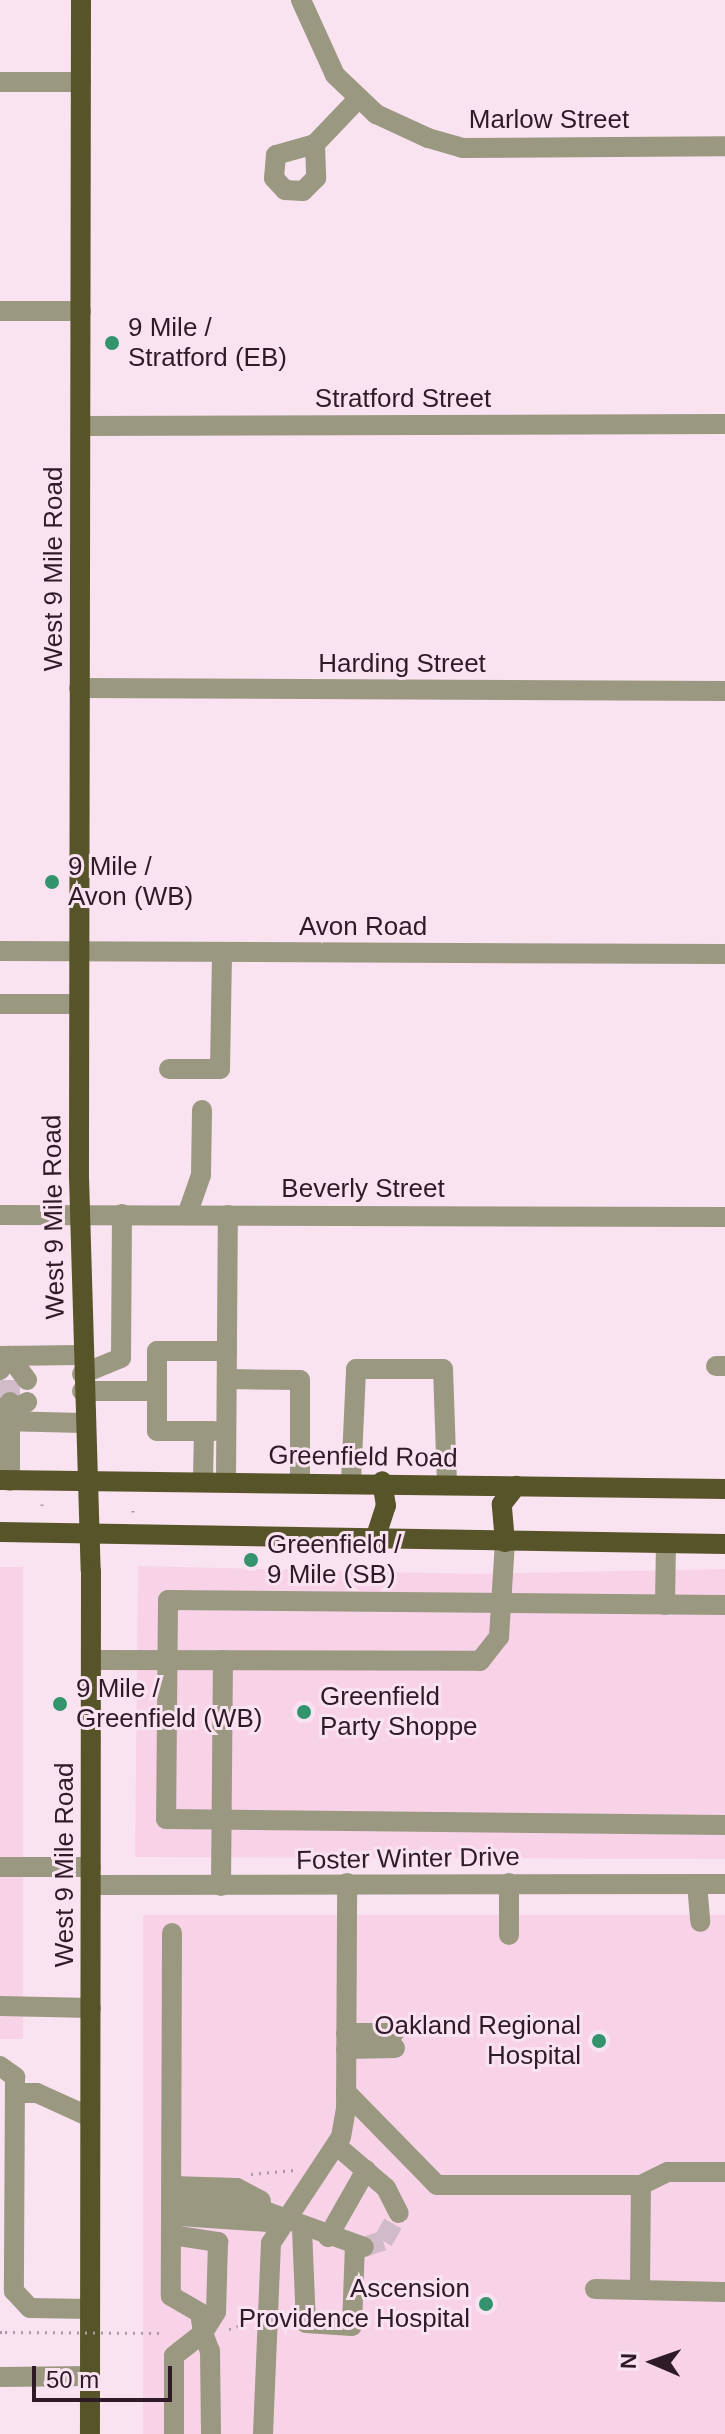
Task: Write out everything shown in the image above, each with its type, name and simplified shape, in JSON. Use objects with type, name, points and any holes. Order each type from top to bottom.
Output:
[{"type":"main road","name":"West 9 Mile Road","points":[[81,0],[78,1004],[83,1423],[90,1534],[90,2434]]},
{"type":"main road","name":"Greenfield Road","points":[[5,1480],[382,1481],[725,1489]]},
{"type":"main road","points":[[376,1536],[386,1506],[382,1481]]},
{"type":"main road","points":[[505,1542],[502,1504],[516,1486]]},
{"type":"main road","points":[[0,1532],[725,1544]]},
{"type":"street","name":"Marlow Street","points":[[301,0],[320,51],[358,99],[401,128],[462,148],[725,146]]},
{"type":"street","points":[[0,82],[81,82]]},
{"type":"street","points":[[315,144],[358,99]]},
{"type":"street","points":[[0,311],[81,311]]},
{"type":"street","name":"Stratford Street","points":[[81,426],[725,424]]},
{"type":"street","name":"Harding Street","points":[[79,688],[725,691]]},
{"type":"street","name":"Avon Road","points":[[0,951],[725,954]]},
{"type":"street","points":[[169,1069],[220,1069],[222,952]]},
{"type":"street","points":[[0,1004],[78,1004]]},
{"type":"street","points":[[187,1215],[201,1175],[202,1110]]},
{"type":"street","points":[[82,1373],[121,1358],[122,1214]]},
{"type":"street","name":"Beverly Street","points":[[0,1215],[725,1217]]},
{"type":"street","points":[[226,1481],[228,1215]]},
{"type":"street","points":[[227,1351],[157,1351],[157,1431],[227,1431]]},
{"type":"street","points":[[9,1368],[82,1373],[157,1391]]},
{"type":"street","points":[[351,1481],[356,1369],[443,1369],[447,1484]]},
{"type":"street","points":[[227,1379],[300,1380],[300,1483]]},
{"type":"street","points":[[5,1480],[8,1415],[83,1423]]},
{"type":"street","points":[[203,1481],[204,1431]]},
{"type":"street","points":[[91,1660],[480,1661],[499,1637],[505,1542]]},
{"type":"street","points":[[665,1605],[666,1543]]},
{"type":"street","points":[[725,1605],[168,1600],[166,1819],[725,1825]]},
{"type":"street","points":[[221,1886],[223,1660]]},
{"type":"street","name":"Foster Winter Drive","points":[[0,1867],[221,1886],[347,1883],[725,1884]]},
{"type":"street","points":[[263,2434],[263,2301],[280,2222],[336,2145],[346,2092],[347,1883]]},
{"type":"street","points":[[509,1883],[509,1935]]},
{"type":"street","points":[[697,1884],[700,1922]]},
{"type":"street","points":[[172,1933],[171,2296],[200,2313],[210,2351],[211,2434]]},
{"type":"street","points":[[0,2006],[91,2008]]},
{"type":"street","points":[[346,2041],[395,2041]]},
{"type":"street","points":[[0,2066],[10,2067],[15,2093],[14,2291],[30,2308],[90,2309]]},
{"type":"street","points":[[346,2092],[437,2185],[641,2185],[668,2172],[725,2172]]},
{"type":"street","points":[[15,2093],[37,2093],[88,2116]]},
{"type":"street","points":[[336,2145],[366,2170],[399,2213]]},
{"type":"street","points":[[328,2237],[366,2170]]},
{"type":"street","points":[[640,2290],[641,2185]]},
{"type":"street","points":[[172,2210],[230,2201],[280,2222],[359,2246],[352,2326],[306,2323],[302,2229]]},
{"type":"street","points":[[172,2210],[218,2242],[216,2312],[203,2333],[174,2356],[174,2434]]},
{"type":"street","points":[[595,2289],[725,2292]]},
{"type":"street","points":[[0,2377],[90,2376]]},
{"type":"path","points":[[133,1505],[133,1512]]},
{"type":"path","points":[[256,2183],[243,2174],[303,2169],[295,2179]]},
{"type":"path","points":[[225,2331],[252,2322]]},
{"type":"path","points":[[3,2332],[161,2333]]},
{"type":"shaded area","points":[[138,1566],[476,1574],[725,1569],[725,1859],[135,1857]]},
{"type":"shaded area","points":[[0,1567],[23,1567],[23,2039],[0,2039]]},
{"type":"shaded area","points":[[143,1915],[725,1915],[725,2434],[143,2434]]},
{"type":"tunnel","points":[[10,1380],[10,1402]]},
{"type":"tunnel","points":[[364,2247],[383,2241],[399,2213]]},
{"type":"place","name":"9 Mile / Stratford (EB)","points":[[112,343]]},
{"type":"place","name":"9 Mile / Avon (WB)","points":[[52,882]]},
{"type":"place","name":"Greenfield / 9 Mile (SB)","points":[[251,1560]]},
{"type":"place","name":"9 Mile / Greenfield (WB)","points":[[60,1704]]},
{"type":"place","name":"Greenfield Party Shoppe","points":[[304,1712]]},
{"type":"place","name":"Oakland Regional Hospital","points":[[599,2041]]},
{"type":"place","name":"Ascension Providence Hospital","points":[[486,2304]]}]
